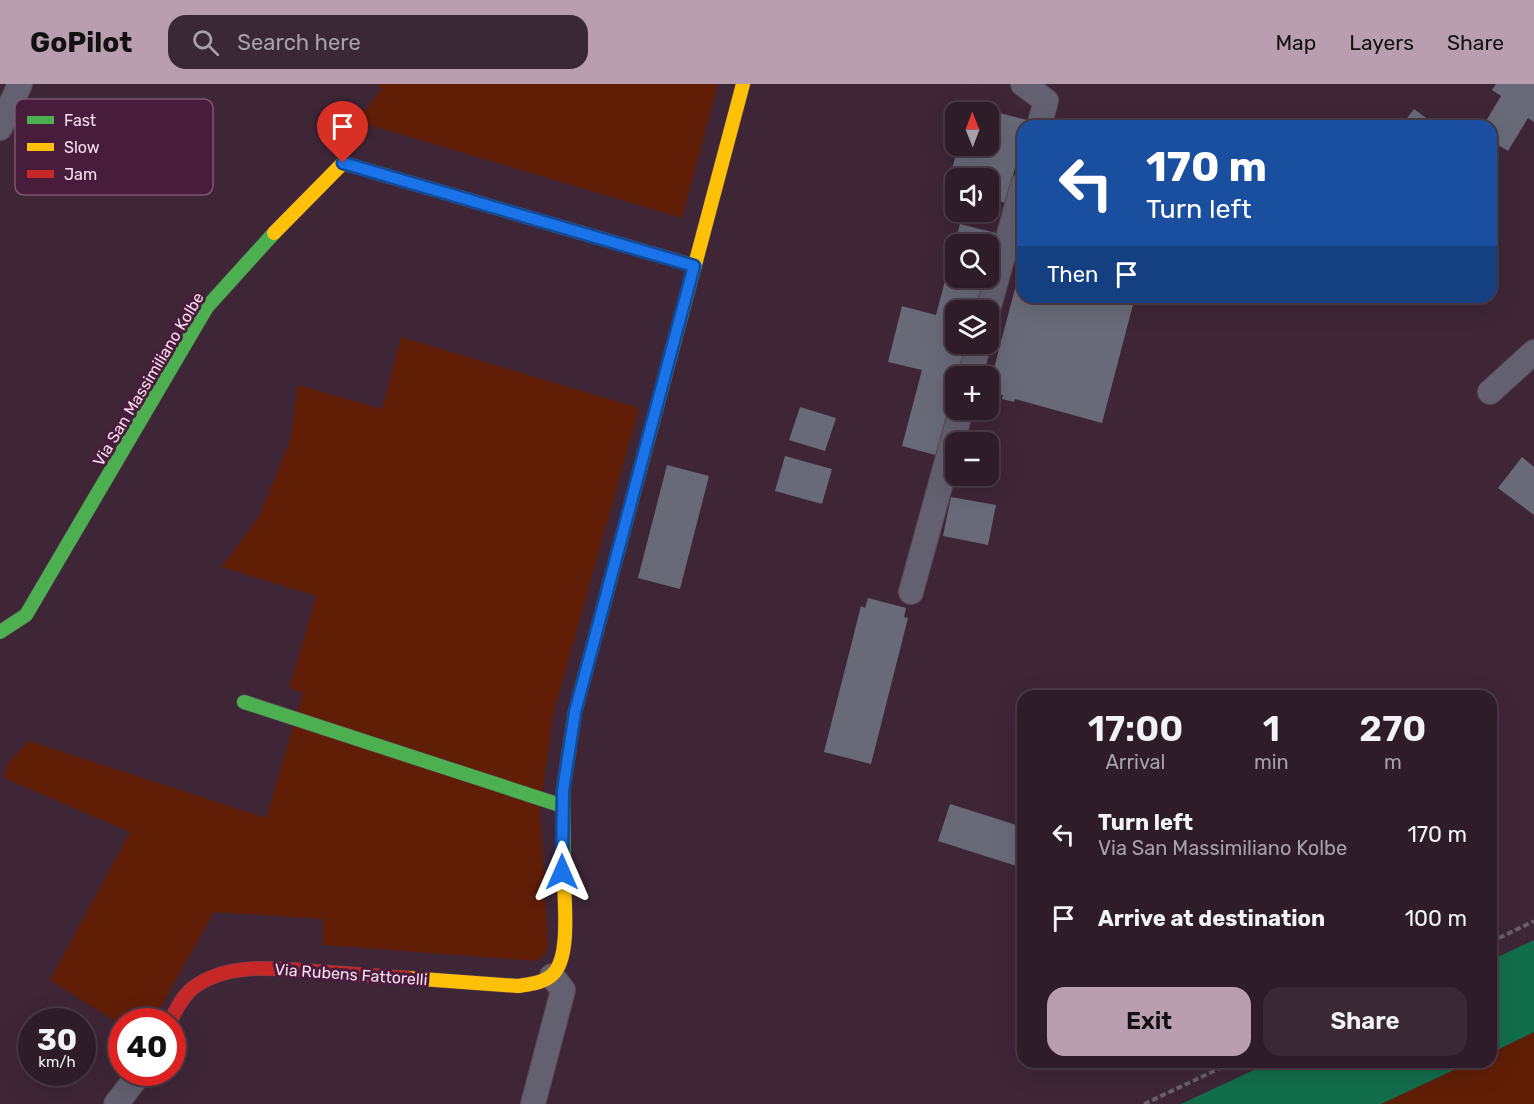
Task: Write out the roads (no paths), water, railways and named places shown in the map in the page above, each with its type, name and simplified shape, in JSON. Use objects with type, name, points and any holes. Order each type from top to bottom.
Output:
[{"type":"street","points":[[0,128],[20,84]]},
{"type":"street","points":[[533,1104],[563,990],[552,976],[561,965],[564,951],[563,791],[575,712],[743,84]]},
{"type":"street","points":[[1023,84],[1046,101],[1041,120]]},
{"type":"street","name":"Via San Massimiliano Kolbe","points":[[0,632],[26,615],[207,307],[256,250],[343,163],[694,266]]},
{"type":"street","points":[[991,300],[1017,206]]},
{"type":"street","points":[[1490,392],[1534,352]]},
{"type":"street","points":[[911,592],[958,420]]},
{"type":"street","points":[[244,702],[563,806]]},
{"type":"street","name":"Via Rubens Fattorelli","points":[[177,1008],[197,985],[227,974],[263,968],[518,986],[538,983],[552,976]]},
{"type":"street","points":[[116,1104],[130,1086]]}]
